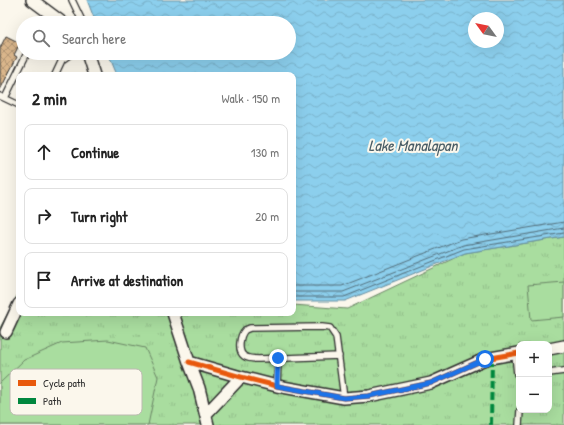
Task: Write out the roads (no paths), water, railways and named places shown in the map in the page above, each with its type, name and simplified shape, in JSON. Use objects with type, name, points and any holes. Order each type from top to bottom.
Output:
[{"type":"street","points":[[32,0],[54,16]]},
{"type":"street","points":[[89,60],[93,72]]},
{"type":"street","points":[[6,332],[16,310]]},
{"type":"street","points":[[174,316],[199,388],[208,425]]},
{"type":"street","points":[[552,348],[564,346]]},
{"type":"street","points":[[189,362],[277,386],[344,398],[369,396],[431,383],[485,359],[516,354]]},
{"type":"street","points":[[206,414],[241,377]]},
{"type":"lane","points":[[72,0],[80,16]]},
{"type":"lane","points":[[16,72],[23,60]]},
{"type":"lane","points":[[56,72],[62,60]]},
{"type":"lane","points":[[16,72],[2,97],[16,104]]},
{"type":"lane","points":[[339,356],[259,359],[244,357],[241,354],[240,338],[242,332],[250,328],[330,328],[336,337],[339,356],[344,398]]},
{"type":"lane","points":[[277,386],[278,358]]},
{"type":"lane","points":[[552,373],[564,371]]},
{"type":"lane","points":[[519,425],[520,413]]},
{"type":"water","name":"Lake Manalapan","points":[[87,0],[564,0],[564,237],[465,253],[345,301],[296,301],[296,72],[116,72],[111,60],[296,60],[296,16],[93,16]]}]
